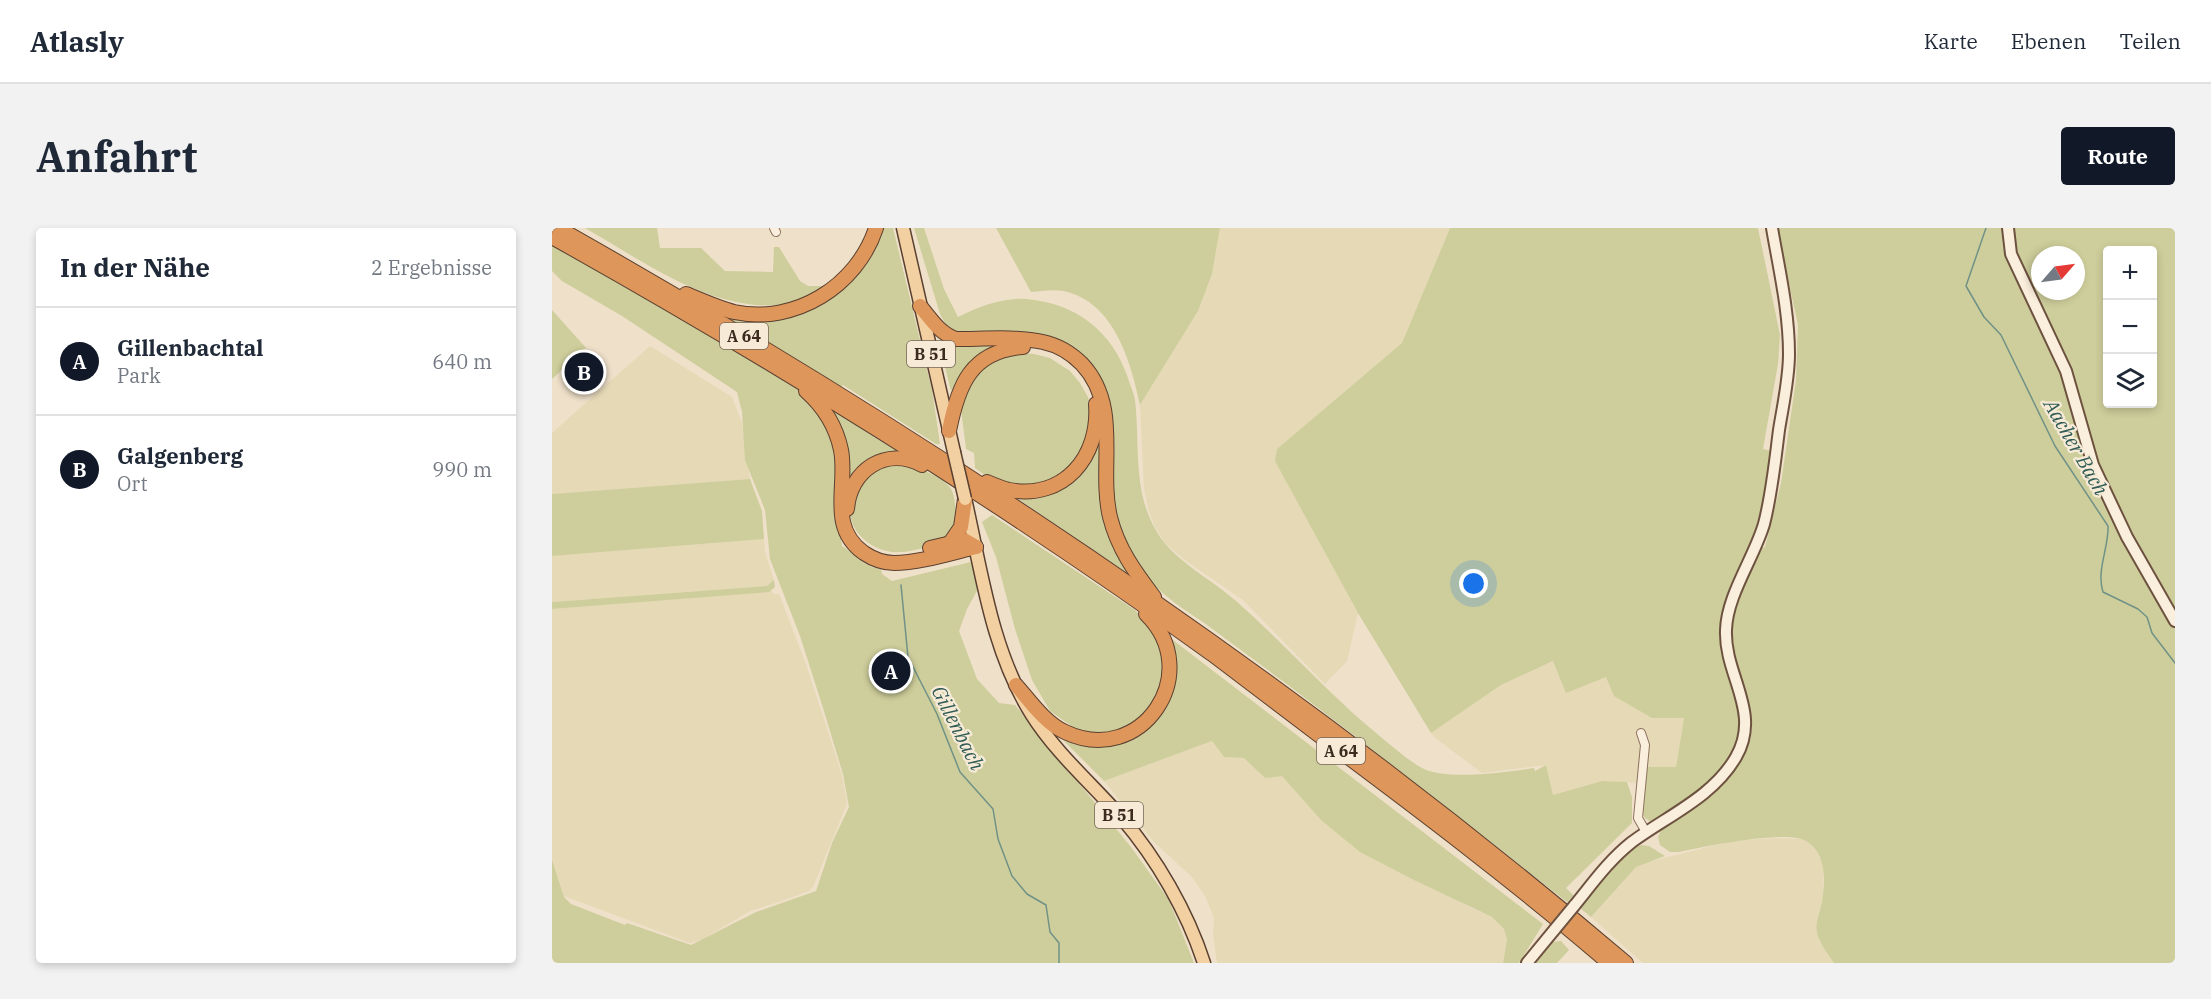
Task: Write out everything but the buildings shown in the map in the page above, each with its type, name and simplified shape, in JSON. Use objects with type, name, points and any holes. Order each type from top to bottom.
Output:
[{"type":"highway","name":"A 64","points":[[558,228],[829,387],[967,475],[1160,606],[1282,693],[1418,796],[1626,963]]},
{"type":"highway","points":[[650,280],[733,312],[768,314],[793,310],[832,291],[856,267],[871,244],[876,228]]},
{"type":"highway","name":"A 64","points":[[552,237],[656,295],[855,415],[968,495],[1128,596],[1214,656],[1412,805],[1550,913],[1609,963]]},
{"type":"highway","points":[[920,306],[936,326],[948,336],[956,339],[1043,342],[1061,348],[1076,358],[1087,370],[1101,396],[1106,417],[1107,493],[1114,532],[1130,565],[1160,606]]},
{"type":"highway","points":[[949,431],[958,393],[964,380],[977,365],[1000,351],[1026,347],[1056,354],[1081,373],[1089,386],[1095,404],[1097,420],[1095,434],[1090,450],[1082,463],[1064,479],[1040,490],[1025,491],[1008,490],[967,475]]},
{"type":"highway","points":[[784,372],[820,405],[836,432],[842,456],[840,501],[842,519],[848,536],[859,549],[873,558],[895,563],[976,548]]},
{"type":"highway","points":[[950,543],[961,527],[968,495],[916,462],[897,458],[884,459],[868,467],[853,486],[848,503],[848,519],[856,535],[871,548],[884,554],[903,555],[966,541],[976,548]]},
{"type":"highway","points":[[1016,685],[1052,724],[1077,737],[1109,740],[1137,729],[1160,706],[1169,680],[1169,658],[1164,639],[1158,628],[1128,596]]},
{"type":"main road","name":"B 51","points":[[903,228],[954,452],[968,495],[976,548],[997,634],[1016,685],[1030,712],[1046,735],[1122,819],[1144,848],[1181,908],[1204,963]]},
{"type":"main road","points":[[1527,963],[1620,852],[1706,791],[1736,758],[1745,738],[1746,722],[1743,704],[1727,650],[1726,630],[1731,605],[1758,544],[1765,520],[1786,382],[1789,355],[1787,319],[1772,228]]},
{"type":"main road","points":[[2007,228],[2011,254],[2066,371],[2093,465],[2127,537],[2175,621]]},
{"type":"street","points":[[1641,733],[1645,745],[1638,818],[1646,832]]},
{"type":"shaded area","points":[[1220,228],[1450,228],[1402,343],[1277,449],[1321,545],[1358,613],[1347,661],[1325,684],[1243,600],[1186,561],[1166,544],[1149,512],[1144,488],[1140,405],[1198,311],[1212,274]]},
{"type":"shaded area","points":[[650,346],[732,397],[742,423],[750,479],[552,494],[552,433]]},
{"type":"shaded area","points":[[764,539],[765,552],[774,580],[767,586],[552,602],[552,556]]},
{"type":"shaded area","points":[[772,591],[773,594],[779,594],[806,664],[842,775],[847,804],[813,887],[809,891],[750,911],[703,939],[690,943],[564,896],[552,857],[552,609]]},
{"type":"shaded area","points":[[1554,661],[1606,677],[1684,718],[1676,767],[1644,783],[1602,781],[1553,795],[1546,765],[1482,773],[1431,733],[1501,685]]},
{"type":"shaded area","points":[[1212,741],[1224,757],[1244,758],[1265,778],[1282,775],[1321,820],[1471,908],[1492,917],[1504,929],[1507,940],[1503,963],[1217,963],[1213,934],[1214,918],[1205,896],[1192,877],[1154,842],[1104,781]]},
{"type":"shaded area","points":[[1774,838],[1804,839],[1815,849],[1823,863],[1823,896],[1817,925],[1819,941],[1834,963],[1643,963],[1591,917],[1636,867],[1645,863],[1731,841]]},
{"type":"green space","points":[[585,228],[657,228],[660,248],[701,248],[725,271],[773,272],[774,247],[779,247],[800,281],[808,286],[830,286],[809,297],[788,304],[761,305],[734,302],[682,283]]},
{"type":"green space","points":[[882,228],[893,228],[932,390],[940,444],[936,444],[843,385],[841,387],[715,311],[738,317],[823,301]]},
{"type":"green space","points":[[914,228],[924,228],[944,289],[958,317],[991,304],[1027,299],[1062,307],[1077,314],[1102,334],[1121,361],[1134,395],[1142,495],[1160,537],[1179,558],[1236,601],[1344,705],[1401,754],[1422,768],[1446,774],[1508,772],[1534,768],[1535,771],[1546,765],[1553,795],[1602,781],[1627,782],[1632,797],[1632,823],[1566,888],[1574,896],[1567,902],[1320,709],[1175,603],[1156,586],[1133,555],[1117,517],[1112,483],[1108,407],[1102,384],[1092,364],[1074,347],[1048,336],[1015,332],[957,332],[947,327],[940,314]]},
{"type":"green space","points":[[996,228],[1220,228],[1212,274],[1198,311],[1140,405],[1125,353],[1107,320],[1081,297],[1059,290],[1031,292]]},
{"type":"green space","points":[[1450,228],[1758,228],[1780,335],[1778,364],[1763,449],[1776,452],[1756,550],[1765,547],[1781,483],[1796,380],[1798,325],[1777,228],[2004,228],[2003,248],[2065,377],[2093,468],[2085,468],[2158,599],[2175,625],[2175,963],[1834,963],[1821,944],[1817,933],[1823,895],[1822,865],[1817,852],[1806,841],[1782,837],[1764,838],[1679,852],[1670,852],[1660,845],[1658,837],[1662,828],[1725,775],[1745,751],[1750,741],[1752,726],[1750,711],[1742,681],[1732,679],[1741,716],[1739,734],[1733,751],[1711,779],[1651,822],[1642,813],[1645,767],[1676,767],[1684,718],[1652,718],[1614,696],[1606,677],[1566,693],[1553,661],[1501,685],[1431,733],[1358,613],[1275,461],[1277,449],[1402,343]]},
{"type":"green space","points":[[2013,228],[2175,228],[2175,612],[2133,539],[2099,468],[2072,374],[2035,300],[2085,300],[2085,246],[2031,246],[2031,292],[2020,270]]},
{"type":"green space","points":[[552,243],[780,377],[805,394],[819,408],[836,442],[836,502],[842,546],[872,567],[881,569],[882,574],[892,581],[971,562],[978,589],[959,631],[977,679],[999,703],[1015,705],[1131,847],[1169,900],[1194,963],[552,963],[552,859],[564,897],[571,904],[625,925],[627,923],[691,945],[756,912],[816,891],[832,843],[849,807],[843,774],[823,708],[800,636],[770,559],[765,510],[745,460],[742,412],[737,392],[622,316],[562,281],[552,271]]},
{"type":"green space","points":[[552,310],[586,348],[552,379]]},
{"type":"green space","points":[[942,344],[1002,344],[966,369],[951,391],[940,347]]},
{"type":"green space","points":[[1018,353],[1050,358],[1070,371],[1088,397],[1092,412],[1085,451],[1057,480],[1017,488],[986,476],[975,468],[974,453],[966,449],[960,401],[976,374],[995,360]]},
{"type":"green space","points":[[828,407],[901,454],[849,485]]},
{"type":"green space","points":[[1100,434],[1102,512],[1108,532],[1127,573],[1014,496],[1047,490],[1069,482],[1085,466]]},
{"type":"green space","points":[[890,461],[932,474],[940,478],[951,489],[957,522],[946,541],[911,551],[891,552],[873,546],[859,534],[851,517],[850,507],[856,484]]},
{"type":"green space","points":[[750,479],[762,511],[764,539],[552,556],[552,494]]},
{"type":"green space","points":[[992,515],[1135,610],[1156,632],[1163,648],[1164,679],[1153,707],[1125,729],[1092,734],[1080,732],[1050,711],[1032,680],[1015,629],[996,557],[982,522]]},
{"type":"green space","points":[[774,580],[775,587],[769,592],[552,609],[552,602],[767,586]]},
{"type":"green space","points":[[1169,637],[1543,924],[1519,963],[1503,963],[1507,940],[1504,929],[1492,917],[1360,852],[1321,820],[1282,776],[1265,778],[1244,758],[1224,757],[1212,741],[1104,781],[1058,735],[1085,745],[1109,746],[1136,736],[1148,728],[1167,706],[1172,693],[1175,668]]},
{"type":"green space","points":[[1641,845],[1649,846],[1665,856],[1636,867],[1591,917],[1580,908],[1615,863],[1623,855]]},
{"type":"green space","points":[[1561,941],[1569,950],[1557,963],[1536,963],[1553,942]]},
{"type":"waterway","name":"Aacher Bach","points":[[1986,228],[1966,286],[1984,317],[2001,335],[2055,446],[2108,526],[2101,576],[2103,592],[2138,609],[2147,617],[2152,633],[2175,663]]},
{"type":"waterway","name":"Gillenbach","points":[[901,585],[908,657],[937,714],[960,772],[993,809],[998,839],[1012,876],[1027,894],[1046,905],[1050,932],[1059,943],[1059,963]]},
{"type":"place","name":"Galgenberg","points":[[584,372]]},
{"type":"place","name":"Gillenbachtal","points":[[891,671]]}]
